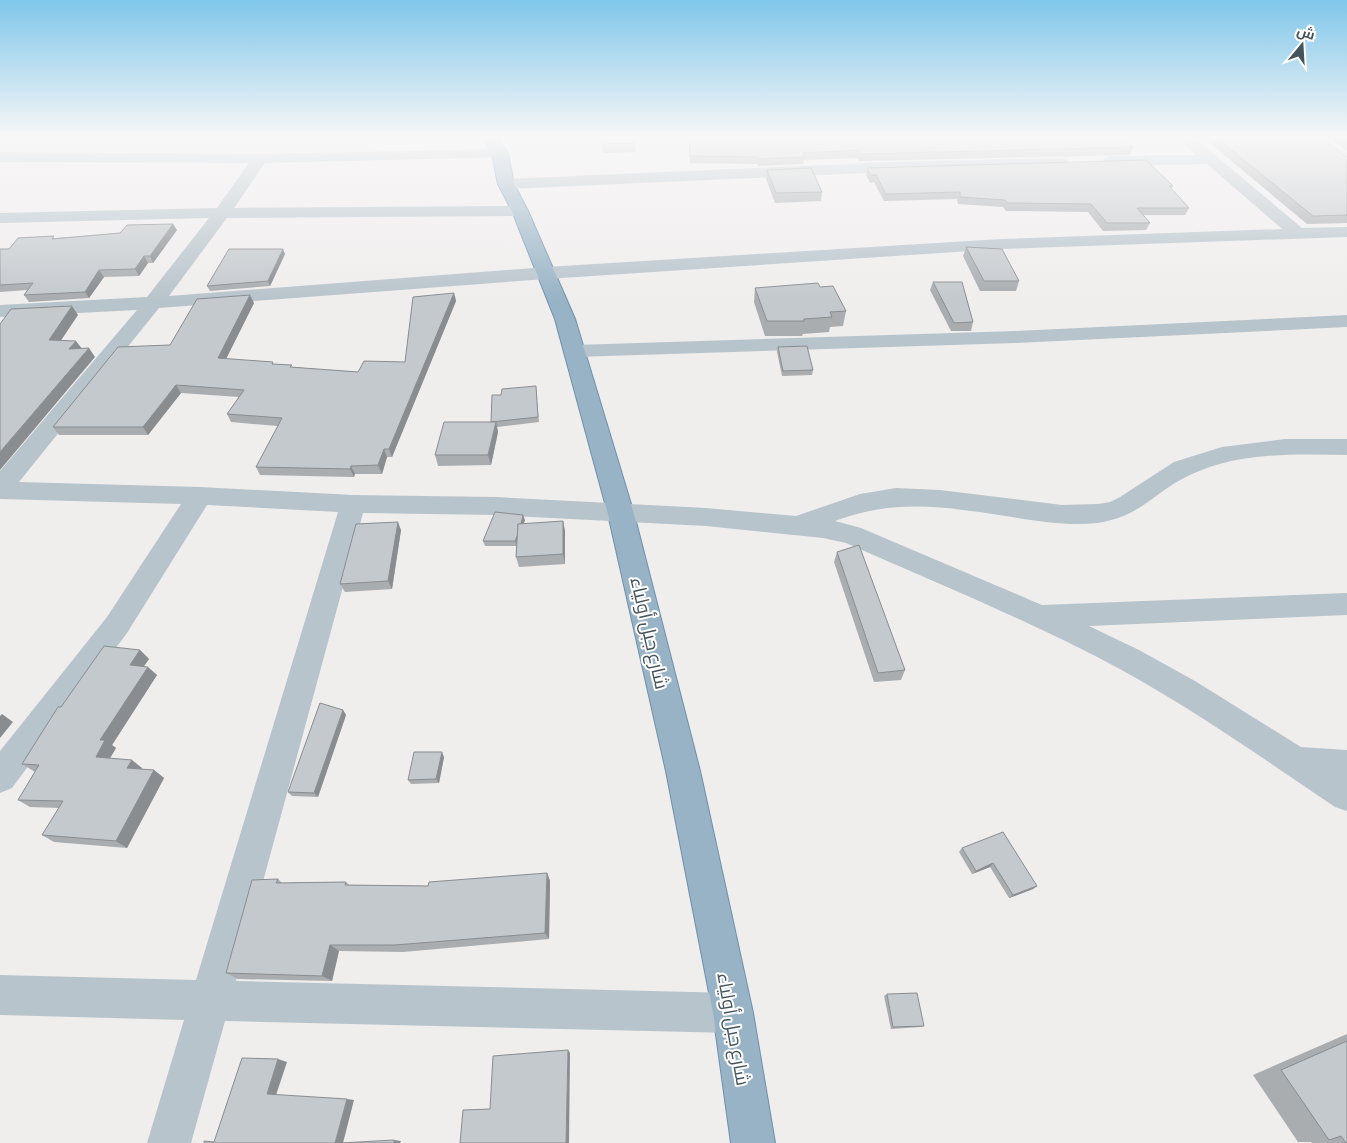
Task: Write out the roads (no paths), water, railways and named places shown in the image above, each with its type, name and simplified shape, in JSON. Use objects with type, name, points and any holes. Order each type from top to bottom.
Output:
[{"type":"highway","name":"شارع جبل أولياء","points":[[510,192],[565,319],[621,514],[683,771],[733,1013],[753,1143]]},
{"type":"street","points":[[0,489],[153,303],[237,192]]},
{"type":"street","points":[[1249,192],[1298,234]]},
{"type":"street","points":[[0,218],[223,213],[520,211]]},
{"type":"street","points":[[0,311],[153,303],[546,273],[1001,244],[1347,232]]},
{"type":"street","points":[[575,351],[1016,337],[1347,321]]},
{"type":"street","points":[[796,526],[850,506],[895,497],[972,503],[1072,516],[1114,510],[1148,492],[1181,469],[1217,455],[1306,446],[1347,447]]},
{"type":"street","points":[[0,489],[353,504],[496,506],[706,517],[824,528],[852,535],[1043,616],[1200,699],[1347,795]]},
{"type":"street","points":[[0,777],[117,625],[200,496]]},
{"type":"street","points":[[169,1143],[353,504]]},
{"type":"street","points":[[1043,616],[1347,604]]},
{"type":"street","points":[[1297,762],[1347,766]]},
{"type":"street","points":[[0,995],[733,1013]]}]
